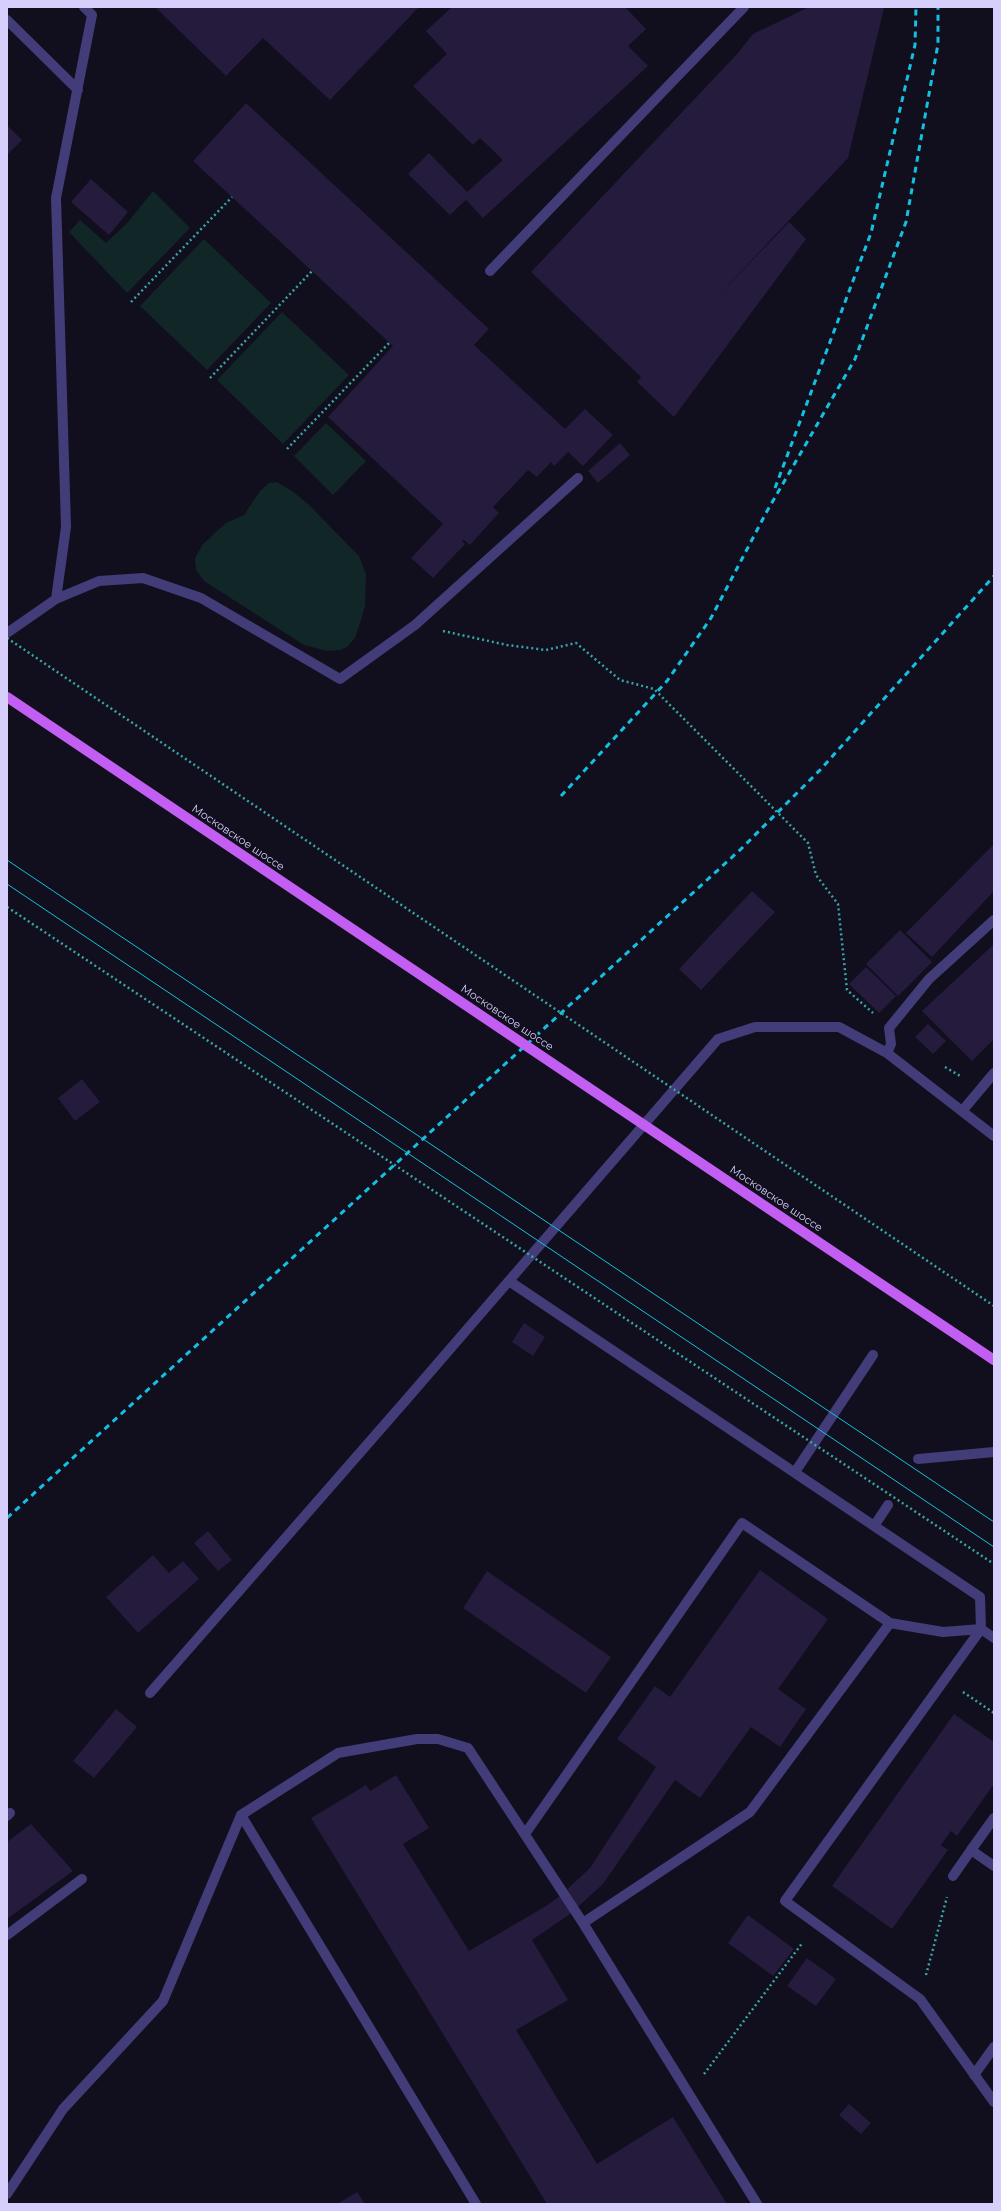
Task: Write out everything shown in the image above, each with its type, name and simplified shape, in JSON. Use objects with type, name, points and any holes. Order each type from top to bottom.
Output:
[{"type":"main road","name":"Московское шоссе","points":[[7,697],[994,1360]]},
{"type":"lane","points":[[56,599],[66,527],[56,198],[92,15],[84,7]]},
{"type":"lane","points":[[490,271],[744,7]]},
{"type":"lane","points":[[7,20],[78,90]]},
{"type":"lane","points":[[7,633],[56,599],[99,581],[143,578],[201,598],[340,679],[415,625],[578,478]]},
{"type":"lane","points":[[887,1053],[891,1044],[889,1028],[929,979],[994,920]]},
{"type":"lane","points":[[150,1692],[718,1039],[754,1027],[839,1027],[887,1053],[963,1110],[994,1136]]},
{"type":"lane","points":[[963,1110],[980,1087],[994,1073]]},
{"type":"lane","points":[[509,1281],[980,1597],[981,1629],[785,1901],[920,1999],[994,2102]]},
{"type":"lane","points":[[795,1472],[873,1355]]},
{"type":"lane","points":[[918,1459],[994,1452]]},
{"type":"lane","points":[[874,1526],[888,1505]]},
{"type":"lane","points":[[525,1834],[742,1523],[890,1623],[943,1632],[981,1629],[994,1638]]},
{"type":"lane","points":[[583,1923],[750,1812],[890,1623]]},
{"type":"lane","points":[[7,2194],[63,2109],[163,2001],[241,1815],[338,1753],[417,1739],[438,1739],[468,1748],[583,1923],[688,2095],[757,2204]]},
{"type":"lane","points":[[241,1815],[476,2204]]},
{"type":"lane","points":[[953,1876],[994,1818]]},
{"type":"lane","points":[[971,1850],[994,1866]]},
{"type":"lane","points":[[7,1935],[82,1879]]},
{"type":"lane","points":[[974,2075],[994,2047]]},
{"type":"path","points":[[131,302],[232,197]]},
{"type":"path","points":[[210,378],[312,271]]},
{"type":"path","points":[[287,449],[389,343]]},
{"type":"path","points":[[415,625],[523,647],[546,650],[576,643],[620,680],[654,689],[808,843],[816,875],[838,904],[847,990],[889,1028]]},
{"type":"path","points":[[7,638],[994,1306]]},
{"type":"path","points":[[7,907],[994,1564]]},
{"type":"path","points":[[942,1065],[980,1087]]},
{"type":"path","points":[[945,1679],[994,1714]]},
{"type":"path","points":[[920,1999],[953,1876]]},
{"type":"path","points":[[688,2095],[816,1924]]},
{"type":"green space","points":[[153,191],[190,228],[127,293],[69,232],[80,220],[106,243],[128,222]]},
{"type":"green space","points":[[204,239],[271,303],[207,370],[140,306]]},
{"type":"green space","points":[[282,312],[349,375],[283,444],[217,380]]},
{"type":"green space","points":[[326,423],[366,461],[333,495],[294,456]]},
{"type":"green space","points":[[277,482],[292,491],[308,504],[359,556],[366,574],[365,606],[355,638],[347,647],[340,650],[327,651],[304,645],[204,581],[196,570],[195,558],[203,544],[226,523],[244,515],[260,491],[269,483]]},
{"type":"building","points":[[155,7],[419,7],[330,100],[263,38],[226,76]]},
{"type":"building","points":[[452,7],[625,7],[646,29],[628,46],[648,66],[483,218],[466,200],[450,215],[408,174],[429,153],[467,192],[503,160],[480,138],[473,145],[413,86],[447,54],[426,31]]},
{"type":"building","points":[[809,7],[884,8],[848,158],[713,301],[789,222],[806,239],[674,417],[637,382],[641,377],[531,272],[737,54],[753,34]]},
{"type":"building","points":[[246,103],[489,329],[474,345],[565,429],[585,409],[613,435],[583,466],[568,452],[554,466],[551,462],[537,477],[528,470],[493,507],[499,513],[470,545],[464,540],[462,541],[465,544],[433,578],[411,558],[443,524],[328,417],[393,346],[193,161]]},
{"type":"building","points":[[7,125],[22,140],[7,155]]},
{"type":"building","points":[[91,179],[128,212],[109,235],[71,202]]},
{"type":"building","points":[[620,443],[630,455],[598,483],[588,471]]},
{"type":"building","points":[[994,844],[994,891],[932,957],[906,933]]},
{"type":"building","points":[[752,891],[775,912],[701,990],[679,969]]},
{"type":"building","points":[[900,930],[932,962],[898,996],[866,964]]},
{"type":"building","points":[[994,944],[994,1039],[972,1061],[922,1011]]},
{"type":"building","points":[[866,967],[896,996],[879,1013],[849,984]]},
{"type":"building","points":[[928,1024],[946,1041],[933,1054],[915,1037]]},
{"type":"building","points":[[82,1079],[100,1102],[75,1121],[58,1098]]},
{"type":"building","points":[[524,1323],[545,1337],[533,1356],[512,1342]]},
{"type":"building","points":[[208,1531],[232,1560],[218,1571],[194,1543]]},
{"type":"building","points":[[153,1555],[169,1573],[183,1561],[199,1579],[138,1633],[106,1597]]},
{"type":"building","points":[[760,1570],[828,1619],[778,1689],[806,1709],[780,1747],[751,1727],[700,1798],[675,1780],[603,1884],[570,1914],[532,1940],[568,2000],[516,2030],[597,2164],[673,2117],[727,2204],[547,2204],[311,1818],[366,1785],[370,1791],[396,1775],[429,1828],[403,1844],[469,1951],[546,1906],[560,1896],[590,1868],[656,1767],[617,1739],[655,1686],[670,1697]]},
{"type":"building","points":[[487,1571],[611,1657],[586,1693],[463,1608]]},
{"type":"building","points":[[116,1709],[137,1727],[94,1778],[73,1761]]},
{"type":"building","points":[[954,1714],[994,1742],[994,1784],[957,1836],[951,1831],[941,1845],[948,1850],[892,1929],[832,1886]]},
{"type":"building","points":[[31,1824],[73,1871],[7,1919],[7,1842]]},
{"type":"building","points":[[748,1915],[794,1949],[773,1976],[728,1943]]},
{"type":"building","points":[[807,1958],[836,1979],[816,2006],[787,1986]]},
{"type":"building","points":[[849,2104],[871,2123],[861,2134],[839,2115]]},
{"type":"building","points":[[357,2192],[365,2204],[337,2204]]},
{"type":"tram line","points":[[7,860],[994,1522]]},
{"type":"tram line","points":[[7,884],[994,1547]]},
{"type":"railway","points":[[775,488],[871,233],[915,45],[916,7]]},
{"type":"railway","points":[[561,796],[667,681],[711,618],[766,513],[855,359],[906,222],[938,44],[938,7]]},
{"type":"railway","points":[[7,1518],[741,849],[821,769],[994,576]]}]
